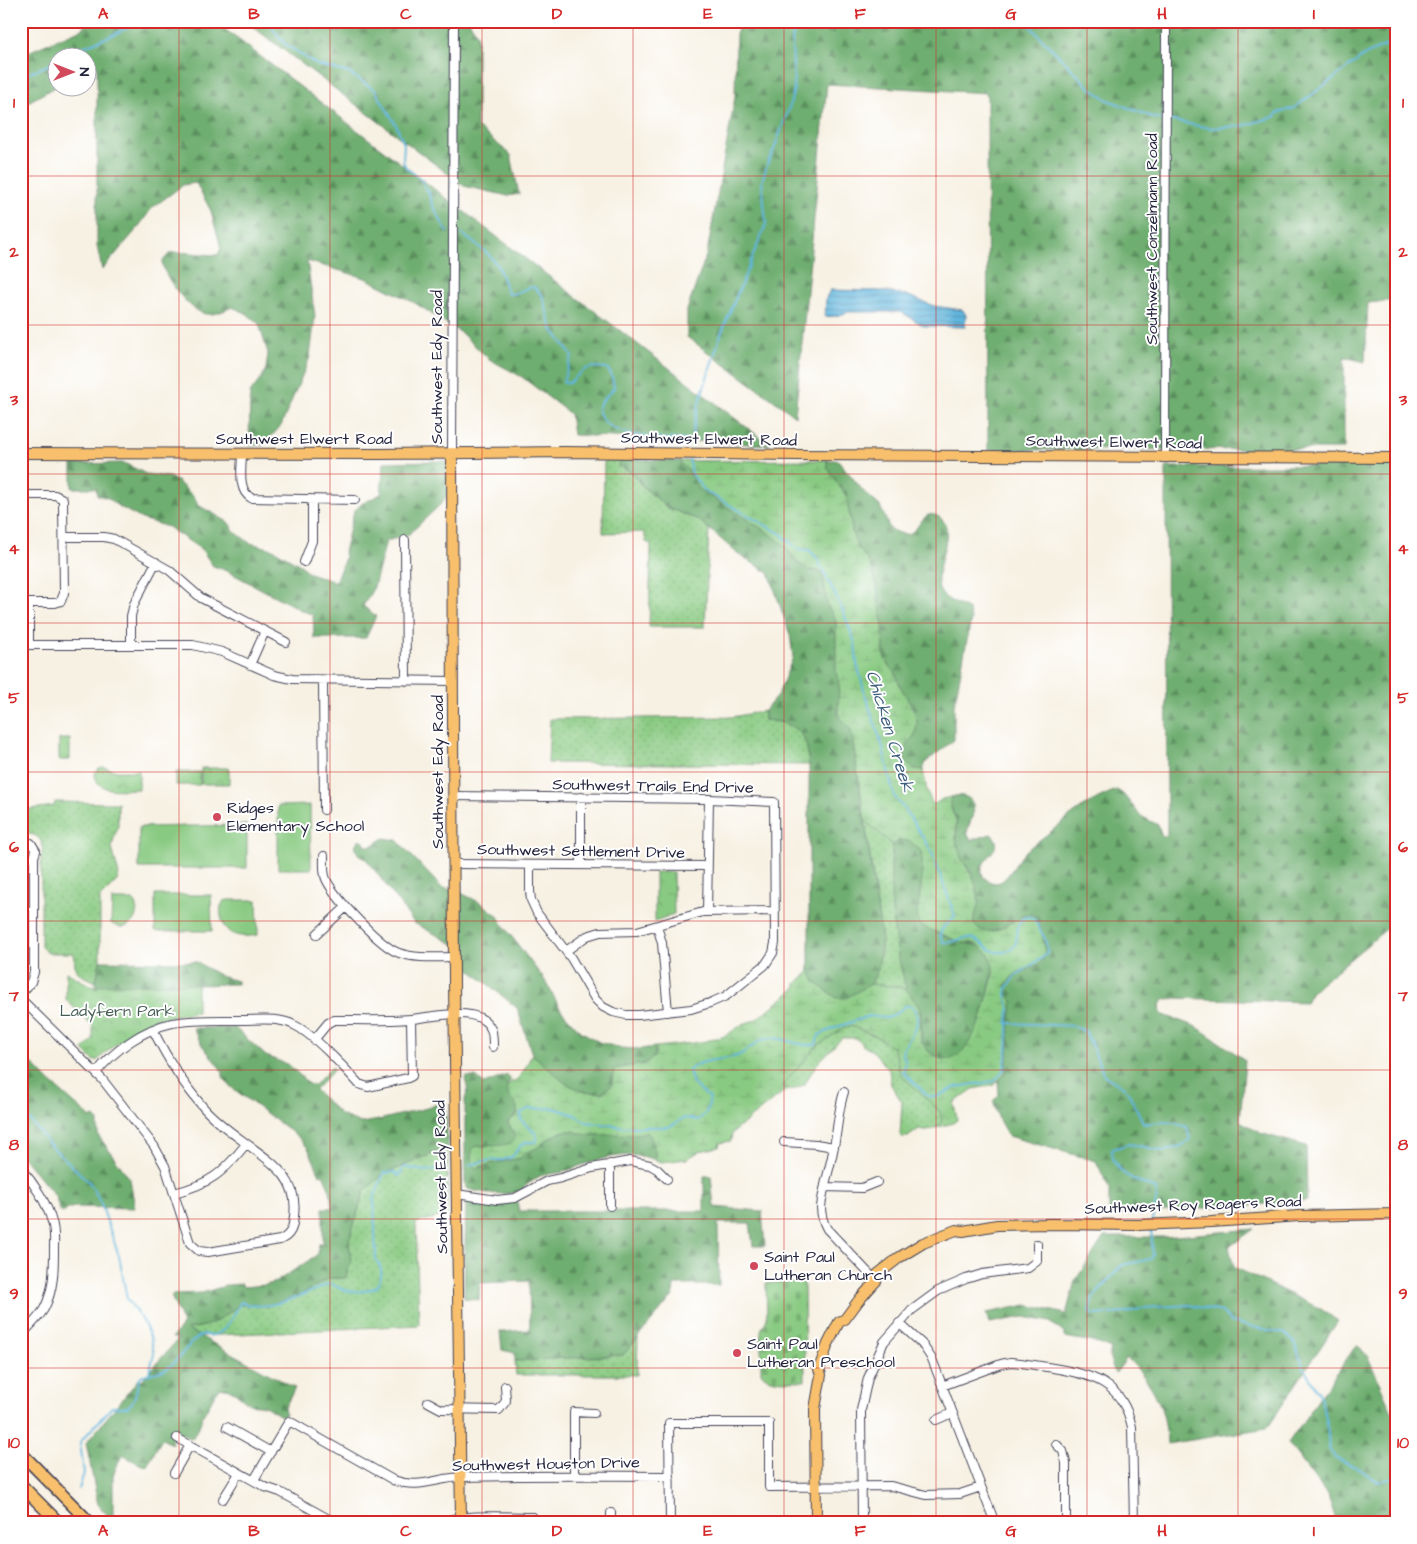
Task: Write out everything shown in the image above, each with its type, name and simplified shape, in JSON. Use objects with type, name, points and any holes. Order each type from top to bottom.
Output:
[{"type":"highway","points":[[21,1453],[90,1523]]},
{"type":"highway","points":[[21,1485],[59,1523]]},
{"type":"main road","name":"Southwest Elwert Road","points":[[21,453],[452,454],[611,452],[1165,458],[1396,458]]},
{"type":"main road","name":"Southwest Edy Road","points":[[452,454],[454,1014],[461,1520]]},
{"type":"main road","name":"Southwest Roy Rogers Road","points":[[816,1523],[816,1398],[821,1376],[819,1369],[828,1344],[839,1322],[845,1319],[858,1300],[876,1281],[882,1279],[912,1257],[930,1247],[958,1236],[963,1231],[1008,1225],[1138,1225],[1300,1216],[1396,1214]]},
{"type":"street","name":"Southwest Edy Road","points":[[452,454],[454,21]]},
{"type":"street","name":"Southwest Conzelmann Road","points":[[1165,458],[1166,21]]},
{"type":"street","points":[[242,453],[243,488],[249,498],[255,500],[355,500]]},
{"type":"street","points":[[21,495],[59,496],[63,502],[64,538],[64,593],[61,601],[55,603],[25,603],[25,645],[199,646],[222,652],[282,678],[453,681]]},
{"type":"street","points":[[304,562],[312,541],[312,500]]},
{"type":"street","points":[[64,538],[108,537],[175,574],[201,598],[286,642]]},
{"type":"street","points":[[405,540],[406,681]]},
{"type":"street","points":[[131,645],[131,616],[134,604],[156,562]]},
{"type":"street","points":[[250,665],[265,631]]},
{"type":"street","points":[[323,680],[324,810]]},
{"type":"street","name":"Southwest Trails End Drive","points":[[453,796],[709,799],[774,802],[775,911]]},
{"type":"street","points":[[581,797],[581,865]]},
{"type":"street","points":[[707,912],[709,799]]},
{"type":"street","points":[[21,843],[29,842],[33,844],[36,851],[34,857],[34,972],[31,982],[21,994]]},
{"type":"street","points":[[324,856],[326,878],[346,907],[376,937],[397,953],[411,956],[454,957]]},
{"type":"street","name":"Southwest Settlement Drive","points":[[453,864],[707,866]]},
{"type":"street","points":[[530,865],[530,891],[534,907],[540,918],[566,951],[592,994],[603,1007],[613,1012],[632,1016],[698,1008],[726,996],[771,957],[774,948],[775,911],[707,912],[632,932],[600,932],[587,936],[566,951]]},
{"type":"street","points":[[317,934],[346,907]]},
{"type":"street","points":[[657,926],[662,943],[668,1012]]},
{"type":"street","points":[[21,999],[110,1088],[154,1146],[165,1166],[190,1243],[199,1251],[212,1252],[280,1240],[286,1237],[291,1232],[295,1209],[293,1193],[277,1166],[246,1144],[204,1108],[168,1060],[153,1030]]},
{"type":"street","points":[[314,1040],[328,1023],[334,1020],[411,1020],[454,1014],[475,1017],[487,1024],[492,1033],[493,1047]]},
{"type":"street","points":[[96,1073],[118,1051],[153,1030],[164,1026],[181,1022],[272,1020],[294,1025],[314,1040],[362,1086],[368,1087],[412,1076],[411,1020]]},
{"type":"street","points":[[844,1092],[839,1107],[834,1147],[821,1213],[826,1228],[876,1281]]},
{"type":"street","points":[[784,1142],[834,1147]]},
{"type":"street","points":[[174,1193],[194,1188],[215,1177],[228,1166],[246,1144]]},
{"type":"street","points":[[456,1194],[497,1200],[515,1198],[541,1183],[610,1164],[630,1161],[644,1163],[657,1169],[667,1179]]},
{"type":"street","points":[[610,1164],[610,1206]]},
{"type":"street","points":[[21,1335],[35,1321],[44,1308],[51,1291],[54,1270],[52,1220],[44,1202],[22,1172]]},
{"type":"street","points":[[825,1187],[862,1188],[876,1182]]},
{"type":"street","points":[[862,1523],[861,1423],[864,1393],[878,1354],[888,1336],[912,1310],[925,1299],[944,1288],[982,1274],[1028,1268],[1037,1261],[1037,1244]]},
{"type":"street","points":[[899,1324],[926,1348],[994,1523]]},
{"type":"street","points":[[942,1386],[1011,1362],[1080,1372],[1104,1383],[1112,1389],[1123,1403],[1131,1421],[1134,1523]]},
{"type":"street","points":[[428,1402],[441,1409],[499,1410],[506,1401],[505,1386]]},
{"type":"street","points":[[574,1476],[574,1412],[594,1412]]},
{"type":"street","points":[[936,1420],[952,1413]]},
{"type":"street","name":"Southwest Houston Drive","points":[[271,1452],[289,1421],[393,1480],[404,1484],[417,1485],[461,1477],[670,1476]]},
{"type":"street","points":[[670,1523],[669,1423],[769,1423],[769,1487],[890,1486],[926,1495],[960,1494],[981,1487]]},
{"type":"street","points":[[227,1427],[271,1452],[254,1480]]},
{"type":"street","points":[[177,1438],[265,1487],[288,1496],[336,1523]]},
{"type":"street","points":[[1056,1444],[1063,1451],[1066,1463],[1066,1523]]},
{"type":"street","points":[[174,1473],[190,1445]]},
{"type":"street","points":[[223,1499],[239,1473]]},
{"type":"street","points":[[611,1513],[611,1523]]},
{"type":"street","points":[[443,1523],[452,1518],[461,1520],[533,1517],[538,1523]]},
{"type":"green space","points":[[85,21],[214,21],[770,445],[573,435],[570,414],[522,377],[489,359],[460,332],[415,303],[365,278],[307,261],[315,316],[310,357],[281,426],[263,445],[249,445],[250,393],[266,369],[268,353],[259,324],[246,313],[232,307],[213,314],[200,312],[179,293],[167,277],[162,262],[170,253],[218,255],[221,248],[211,211],[196,183],[183,185],[152,208],[137,229],[102,270],[97,246],[98,48],[48,48],[48,91],[21,106],[21,55],[84,28]]},
{"type":"green space","points":[[245,21],[469,21],[477,34],[477,127],[511,155],[519,194],[508,196],[464,186]]},
{"type":"green space","points":[[742,21],[1396,21],[1396,300],[1368,303],[1365,362],[1344,357],[1344,449],[988,450],[987,93],[827,84],[795,416],[687,337],[687,310],[707,253],[735,97],[736,34]]},
{"type":"green space","points":[[620,459],[619,466],[631,472],[642,486],[668,508],[699,520],[709,529],[705,627],[649,627],[651,544],[646,542],[644,532],[603,533],[604,461]]},
{"type":"green space","points":[[620,459],[679,461],[688,470],[699,489],[772,535],[785,546],[796,561],[808,570],[822,573],[828,606],[836,622],[836,672],[839,684],[838,715],[851,730],[882,941],[878,968],[871,984],[846,998],[836,998],[815,982],[809,968],[809,765],[806,744],[802,735],[788,724],[764,720],[764,711],[778,695],[793,657],[790,635],[769,573],[738,554],[699,520],[668,508],[642,486],[631,472],[618,466]]},
{"type":"green space","points":[[827,460],[838,460],[865,493],[880,506],[890,529],[901,534],[910,533],[926,516],[930,515],[939,517],[945,523],[947,531],[946,541],[938,582],[940,591],[949,600],[969,610],[971,620],[954,706],[954,740],[926,762],[923,770],[913,769],[906,762],[905,748],[915,734],[913,708],[900,686],[895,672],[888,665],[884,656],[883,627],[876,582],[870,564],[857,546],[853,536],[846,496],[827,467]]},
{"type":"green space","points":[[827,460],[827,467],[846,496],[853,536],[857,546],[870,564],[876,582],[883,627],[884,656],[888,665],[895,672],[900,686],[916,714],[915,734],[905,748],[906,762],[913,769],[923,770],[927,791],[932,803],[935,804],[942,799],[951,797],[951,808],[956,821],[956,840],[961,858],[974,879],[979,901],[973,923],[980,930],[987,932],[995,931],[1026,915],[1033,914],[1041,932],[1045,950],[1041,962],[1019,972],[1006,985],[1007,994],[1013,1001],[1009,1021],[1009,1044],[1005,1074],[994,1085],[973,1089],[954,1103],[957,1120],[936,1128],[942,1121],[940,1111],[900,1074],[893,1048],[876,1036],[851,1026],[842,1029],[817,1046],[784,1083],[786,1090],[732,1133],[731,1141],[720,1143],[719,1147],[700,1151],[687,1159],[661,1162],[656,1160],[653,1141],[647,1132],[587,1135],[573,1131],[563,1131],[535,1149],[524,1153],[521,1158],[476,1168],[471,1158],[474,1147],[504,1145],[515,1138],[508,1123],[517,1115],[517,1109],[516,1104],[508,1094],[507,1086],[522,1073],[532,1054],[565,1083],[582,1091],[602,1093],[612,1085],[614,1069],[644,1064],[654,1057],[656,1047],[702,1042],[725,1036],[743,1024],[755,1020],[796,988],[796,983],[808,974],[809,968],[815,982],[836,998],[846,998],[871,984],[900,987],[907,990],[920,1009],[921,1041],[928,1051],[941,1059],[952,1059],[964,1050],[974,1034],[981,1019],[993,976],[993,966],[988,953],[976,944],[963,943],[919,925],[917,915],[923,872],[921,851],[910,841],[899,840],[893,845],[865,821],[851,730],[838,715],[839,684],[836,672],[836,622],[828,606],[822,573],[808,570],[796,561],[785,546],[772,535],[699,489],[688,470],[679,461]]},
{"type":"green space","points":[[446,461],[447,495],[442,503],[408,535],[386,541],[374,587],[363,606],[376,616],[366,638],[314,638],[313,615],[227,571],[213,566],[202,550],[168,527],[142,519],[118,506],[108,498],[97,495],[96,488],[72,488],[72,464],[124,463],[146,474],[169,477],[177,481],[195,498],[198,505],[228,522],[235,532],[250,543],[273,549],[302,566],[307,572],[335,582],[345,558],[344,552],[354,511],[361,504],[381,494],[384,462]]},
{"type":"green space","points":[[1396,465],[1396,921],[1318,986],[1306,1002],[1175,998],[1164,1000],[1160,1005],[1161,1014],[1197,1027],[1245,1060],[1240,1121],[1260,1133],[1306,1146],[1307,1201],[1109,1215],[1109,1188],[1096,1161],[1008,1136],[999,1120],[993,1101],[999,1095],[998,1082],[1005,1074],[1009,1044],[1009,1021],[1013,1001],[1007,994],[1006,985],[1014,975],[1029,969],[1045,949],[1038,921],[1025,914],[1002,928],[995,930],[982,931],[975,925],[973,913],[975,884],[971,873],[961,859],[958,849],[956,824],[950,804],[951,797],[966,797],[970,799],[974,807],[967,833],[971,840],[991,834],[995,839],[995,848],[985,862],[982,873],[987,880],[998,883],[1010,873],[1028,849],[1089,803],[1117,790],[1123,794],[1141,816],[1158,825],[1162,836],[1167,836],[1166,467]]},
{"type":"green space","points":[[764,711],[764,720],[776,721],[798,731],[807,747],[809,765],[548,763],[550,719],[732,717]]},
{"type":"green space","points":[[59,739],[70,739],[70,760],[59,760]]},
{"type":"green space","points":[[104,767],[117,771],[139,771],[139,789],[118,790],[105,788],[100,785],[96,780],[95,773],[99,768]]},
{"type":"green space","points":[[201,768],[229,768],[229,784],[201,784]]},
{"type":"green space","points":[[176,772],[200,772],[200,785],[176,785]]},
{"type":"green space","points":[[55,802],[118,803],[118,826],[112,848],[119,875],[117,881],[100,898],[100,961],[96,982],[78,972],[73,953],[48,953],[41,947],[42,844],[35,836],[25,834],[24,810],[54,806]]},
{"type":"green space","points":[[310,805],[311,869],[278,869],[278,806]]},
{"type":"green space","points":[[865,821],[893,845],[891,863],[898,955],[907,990],[900,987],[871,984],[878,968],[882,941]]},
{"type":"green space","points":[[247,825],[247,868],[139,868],[139,827]]},
{"type":"green space","points":[[384,838],[397,840],[441,887],[461,893],[481,903],[497,915],[546,982],[561,1010],[579,1030],[599,1042],[620,1048],[639,1049],[656,1047],[654,1057],[644,1064],[614,1069],[612,1085],[602,1093],[582,1091],[565,1083],[532,1054],[517,1008],[463,964],[463,949],[414,923],[367,860],[358,854],[355,846],[358,840],[363,840],[366,846],[372,846]]},
{"type":"green space","points":[[899,840],[910,841],[921,851],[923,872],[919,898],[935,932],[957,941],[976,945],[988,952],[991,957],[993,968],[991,979],[978,1025],[961,1054],[952,1058],[939,1058],[927,1050],[924,1045],[921,1034],[920,1010],[907,991],[902,972],[896,942],[891,892],[893,845]]},
{"type":"green space","points":[[655,872],[673,872],[674,914],[655,921]]},
{"type":"green space","points":[[155,895],[211,895],[212,931],[155,931]]},
{"type":"green space","points":[[112,900],[133,900],[136,903],[136,915],[131,924],[122,927],[111,923]]},
{"type":"green space","points":[[257,900],[258,935],[240,936],[226,928],[220,910],[224,901]]},
{"type":"green space","points":[[100,961],[197,962],[220,976],[237,981],[237,984],[196,985],[93,995]]},
{"type":"green space","name":"Ladyfern Park","points":[[66,972],[97,989],[98,985],[197,984],[197,1012],[169,1017],[143,1027],[94,1061],[83,1050],[93,1040],[93,1026],[66,1000]]},
{"type":"green space","points":[[851,1026],[876,1036],[893,1048],[900,1074],[940,1111],[942,1121],[937,1126],[929,1130],[919,1129],[908,1137],[900,1135],[902,1102],[891,1085],[889,1070],[874,1052],[862,1045],[856,1038],[842,1038],[816,1065],[804,1085],[790,1091],[784,1087],[784,1083],[798,1066],[822,1042]]},
{"type":"green space","points":[[193,1028],[235,1028],[266,1056],[289,1065],[310,1085],[314,1085],[332,1067],[334,1070],[315,1090],[341,1115],[361,1123],[431,1107],[445,1099],[448,1147],[384,1174],[364,1191],[349,1241],[351,1262],[345,1278],[329,1278],[299,1296],[267,1306],[239,1305],[217,1321],[187,1329],[295,1388],[284,1409],[286,1414],[281,1416],[265,1406],[249,1404],[227,1388],[218,1389],[192,1439],[177,1431],[171,1440],[172,1444],[162,1439],[146,1467],[122,1455],[113,1475],[113,1521],[98,1505],[86,1443],[139,1379],[142,1380],[179,1338],[172,1338],[183,1324],[171,1296],[176,1294],[202,1293],[228,1285],[242,1284],[243,1287],[276,1282],[317,1255],[319,1244],[323,1244],[323,1208],[332,1208],[330,1190],[323,1174],[320,1175],[308,1148],[297,1136],[231,1087],[223,1077],[223,1072],[202,1045]]},
{"type":"green space","points":[[21,1052],[50,1082],[91,1118],[94,1117],[98,1121],[98,1135],[130,1179],[135,1208],[75,1207],[66,1209],[65,1212],[60,1212],[56,1197],[21,1155]]},
{"type":"green space","points":[[507,1075],[511,1079],[507,1085],[507,1094],[510,1095],[517,1106],[517,1115],[508,1121],[515,1138],[505,1145],[478,1146],[479,1168],[493,1163],[521,1158],[524,1153],[535,1149],[563,1131],[573,1131],[587,1135],[647,1132],[653,1141],[656,1160],[633,1156],[610,1157],[563,1172],[540,1176],[521,1190],[510,1193],[487,1193],[468,1189],[465,1184],[465,1099],[468,1090],[465,1079],[466,1077],[476,1077],[484,1084]]},
{"type":"green space","points":[[448,1147],[447,1215],[416,1223],[419,1325],[200,1336],[187,1329],[217,1321],[239,1305],[267,1306],[299,1296],[329,1278],[345,1278],[351,1262],[349,1241],[364,1191],[384,1174]]},
{"type":"green space","points":[[704,1176],[711,1176],[714,1207],[762,1211],[765,1246],[753,1246],[750,1223],[718,1223],[719,1285],[674,1285],[673,1296],[623,1355],[515,1361],[515,1353],[502,1350],[500,1332],[530,1330],[529,1281],[480,1283],[479,1300],[464,1298],[466,1201],[517,1201],[519,1211],[704,1211]]},
{"type":"green space","points":[[1254,1229],[1229,1247],[1234,1267],[1321,1309],[1338,1321],[1267,1428],[1167,1444],[1164,1419],[1156,1397],[1144,1377],[1127,1358],[1115,1374],[1109,1356],[1111,1349],[1093,1342],[1065,1337],[1065,1334],[1050,1322],[1024,1317],[989,1323],[986,1313],[1027,1305],[1066,1314],[1075,1281],[1104,1237],[1164,1237]]},
{"type":"green space","points":[[804,1282],[805,1381],[774,1380],[764,1376],[761,1372],[761,1330],[767,1319],[766,1283]]},
{"type":"green space","points":[[638,1338],[637,1375],[516,1375],[515,1361],[623,1355]]},
{"type":"green space","points":[[1357,1344],[1368,1357],[1392,1412],[1396,1412],[1396,1523],[1337,1523],[1328,1496],[1288,1443]]},
{"type":"water","points":[[830,290],[882,291],[906,295],[934,306],[963,310],[966,315],[965,327],[924,326],[901,312],[848,312],[837,316],[825,317],[826,298]]},
{"type":"waterway","points":[[81,48],[117,33],[139,21]]},
{"type":"waterway","name":"Chicken Creek","points":[[267,21],[285,44],[317,65],[349,73],[375,90],[396,125],[404,144],[403,161],[406,168],[420,178],[447,232]]},
{"type":"waterway","points":[[461,233],[488,254],[498,266],[508,294],[534,287],[542,295],[552,329],[572,356],[563,381],[564,383],[569,383],[586,369],[594,367],[607,368],[612,376],[614,388],[601,402],[598,409],[603,420],[609,426],[629,434],[685,440],[690,445],[698,406],[721,334],[766,224],[762,181],[794,89],[792,39],[796,27],[805,21]]},
{"type":"waterway","points":[[1025,21],[1089,87],[1108,100],[1155,118],[1164,119]]},
{"type":"waterway","points":[[1168,120],[1210,128],[1242,126],[1274,117],[1278,113],[1294,108],[1365,55],[1396,41]]},
{"type":"waterway","points":[[21,75],[48,65]]},
{"type":"waterway","name":"Chicken Creek","points":[[469,1165],[512,1157],[520,1146],[526,1142],[537,1140],[536,1134],[521,1120],[521,1113],[528,1109],[554,1108],[575,1115],[586,1122],[625,1127],[669,1127],[684,1118],[698,1120],[707,1111],[709,1098],[693,1084],[689,1070],[694,1066],[700,1063],[737,1056],[762,1040],[771,1038],[804,1045],[816,1044],[819,1035],[837,1027],[869,1016],[887,1018],[905,1006],[912,1006],[916,1012],[917,1024],[902,1053],[906,1062],[903,1072],[928,1096],[936,1097],[956,1087],[995,1081],[1004,1069],[1007,1051],[1009,1006],[1006,994],[1007,988],[1015,976],[1042,958],[1047,952],[1044,938],[1034,920],[1030,917],[1024,918],[1020,922],[1013,948],[1004,952],[994,951],[974,939],[966,938],[943,942],[940,935],[942,929],[955,916],[931,850],[894,796],[883,748],[857,664],[855,643],[843,611],[817,558],[809,550],[797,549],[781,534],[705,491],[692,474],[689,459]]},
{"type":"waterway","name":"Chicken Creek","points":[[1007,1023],[1074,1026],[1086,1032],[1104,1075],[1127,1090],[1144,1124],[1166,1122],[1187,1127],[1190,1140],[1181,1146],[1164,1151],[1129,1144],[1112,1149],[1113,1158],[1120,1171],[1156,1189],[1157,1195],[1152,1221]]},
{"type":"waterway","points":[[21,1109],[49,1144],[90,1183],[100,1201],[119,1256],[127,1299],[142,1319],[151,1339],[154,1354],[149,1373]]},
{"type":"waterway","points":[[79,1489],[84,1473],[80,1442],[112,1407],[128,1407],[131,1404],[141,1376],[167,1369],[199,1337],[204,1334],[211,1335],[222,1331],[241,1302],[262,1306],[273,1304],[329,1284],[352,1292],[365,1291],[377,1287],[381,1274],[376,1260],[374,1198],[384,1173],[394,1172],[399,1176],[404,1167],[428,1171],[442,1166]]},
{"type":"waterway","name":"Chicken Creek","points":[[1151,1228],[1153,1255],[1151,1259],[1122,1265],[1093,1298],[1089,1311],[1092,1315],[1126,1313],[1143,1308],[1189,1305],[1222,1312],[1231,1322],[1286,1334],[1293,1340],[1304,1368],[1319,1393],[1327,1422],[1329,1449],[1335,1458],[1360,1469],[1373,1479],[1379,1481],[1392,1479],[1396,1475]]},
{"type":"place","name":"Ridges Elementary School","points":[[217,817]]},
{"type":"place","name":"Saint Paul Lutheran Church","points":[[754,1266]]},
{"type":"place","name":"Saint Paul Lutheran Preschool","points":[[737,1353]]}]
